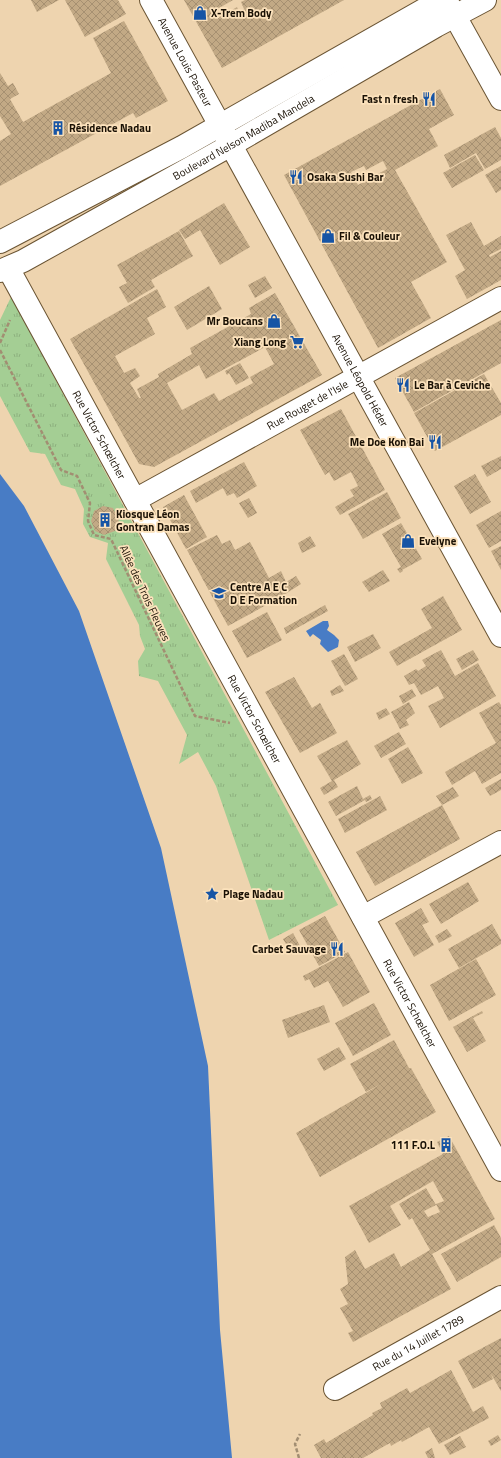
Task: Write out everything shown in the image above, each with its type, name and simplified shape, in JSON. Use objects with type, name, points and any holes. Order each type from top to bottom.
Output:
[{"type":"street","name":"Avenue Louis Pasteur","points":[[151,0],[220,125]]},
{"type":"street","name":"Boulevard Nelson Madiba Mandela","points":[[0,242],[182,147],[220,125],[447,5],[484,0]]},
{"type":"street","name":"Boulevard Nelson Madiba Mandela","points":[[4,270],[231,144],[447,5]]},
{"type":"street","points":[[447,5],[501,99]]},
{"type":"street","name":"Avenue Léopold Héder","points":[[220,125],[501,636]]},
{"type":"street","name":"Rue Victor Schœlcher","points":[[4,270],[135,500],[501,1170]]},
{"type":"street","name":"Rue Rouget de l'Isle","points":[[135,500],[501,298]]},
{"type":"street","points":[[363,917],[501,842]]},
{"type":"street","name":"Rue du 14 Juillet 1789","points":[[335,1389],[501,1297]]},
{"type":"path","name":"Allée des Trois Fleuves","points":[[0,350],[61,470],[77,476],[90,503],[88,521],[94,535],[111,538],[195,716],[260,728]]},
{"type":"path","points":[[299,1458],[295,1444],[300,1434]]},
{"type":"green space","points":[[11,297],[338,905],[269,940],[216,786],[198,752],[179,764],[187,735],[158,681],[139,676],[138,661],[145,649],[140,636],[139,625],[106,559],[108,543],[90,537],[83,524],[84,509],[75,489],[61,485],[45,454],[30,452],[0,396],[0,320]]},
{"type":"water","points":[[0,474],[24,506],[79,611],[161,848],[208,1066],[220,1330],[232,1458],[0,1458]]},
{"type":"water","points":[[323,621],[328,621],[329,626],[327,630],[339,640],[338,647],[328,652],[320,644],[321,640],[313,634],[310,637],[306,631]]},
{"type":"building","points":[[31,0],[59,0],[37,12]]},
{"type":"building","points":[[65,0],[118,0],[126,14],[85,37]]},
{"type":"building","points":[[184,0],[233,0],[214,11],[218,18],[237,7],[239,12],[244,9],[241,2],[245,0],[344,0],[222,68]]},
{"type":"building","points":[[124,21],[168,101],[136,118],[133,113],[0,186],[0,141],[11,134],[0,116],[0,73],[8,86],[13,83],[19,94],[10,99],[23,122],[111,73],[93,38]]},
{"type":"building","points":[[440,89],[454,115],[429,129],[438,146],[395,170],[447,262],[411,282],[431,318],[378,348],[284,175]],"holes":[[[383,161],[387,169],[358,185],[351,172],[364,166],[366,170]]]},
{"type":"building","points":[[495,127],[501,138],[501,160],[485,169],[476,153],[450,168],[444,155]]},
{"type":"building","points":[[475,155],[484,170],[452,188],[443,173]]},
{"type":"building","points":[[501,166],[501,190],[496,193],[485,175]]},
{"type":"building","points":[[224,203],[250,247],[220,265],[200,230],[185,239],[179,230]]},
{"type":"building","points":[[471,222],[484,246],[501,236],[501,249],[489,255],[490,257],[501,251],[501,280],[467,299],[455,276],[465,270],[446,235]]},
{"type":"building","points":[[179,231],[193,256],[151,280],[155,287],[128,303],[119,287],[127,283],[117,265]]},
{"type":"building","points":[[265,276],[272,288],[255,298],[248,285]]},
{"type":"building","points":[[209,286],[222,309],[187,330],[174,307]]},
{"type":"building","points":[[157,289],[166,307],[147,318],[155,334],[115,356],[124,373],[135,368],[140,376],[130,383],[139,398],[141,398],[137,389],[159,377],[158,374],[192,354],[190,348],[251,314],[249,308],[275,293],[322,375],[154,467],[139,464],[70,339]],"holes":[[[265,347],[274,364],[250,377],[253,383],[219,401],[214,393],[182,410],[167,383],[199,365],[206,379]]]},
{"type":"building","points":[[501,320],[501,363],[414,412],[395,378]]},
{"type":"building","points":[[240,363],[249,378],[236,385],[229,373],[227,375],[225,371]]},
{"type":"building","points":[[484,374],[501,403],[501,415],[435,451],[414,413]]},
{"type":"building","points":[[341,409],[385,490],[340,515],[335,507],[354,496],[350,490],[358,486],[351,472],[334,481],[329,472],[325,475],[300,430]]},
{"type":"building","points":[[501,456],[501,469],[487,477],[481,466]]},
{"type":"building","points":[[244,462],[257,486],[237,498],[234,493],[227,496],[223,488],[196,503],[190,491]]},
{"type":"building","points":[[475,474],[491,502],[470,514],[454,486]]},
{"type":"building","points":[[387,492],[401,518],[363,539],[348,514]]},
{"type":"building","points":[[184,495],[207,537],[186,549],[163,507]]},
{"type":"building","points":[[249,498],[257,513],[248,518],[239,503]]},
{"type":"building","name":"Kiosque Léon Gontran Damas","points":[[103,506],[113,508],[119,520],[115,531],[104,535],[95,531],[91,521],[94,511]]},
{"type":"building","points":[[501,511],[501,541],[489,548],[476,525]]},
{"type":"building","points":[[401,523],[422,559],[402,570],[403,571],[400,573],[397,569],[401,567],[382,534]]},
{"type":"building","points":[[217,535],[222,544],[230,540],[235,550],[250,542],[269,578],[281,571],[286,582],[296,576],[301,584],[228,626],[187,550]]},
{"type":"building","points":[[310,536],[316,546],[302,553],[298,543]]},
{"type":"building","points":[[501,546],[501,570],[491,551]]},
{"type":"building","points":[[383,570],[390,581],[369,592],[362,582]]},
{"type":"building","points":[[443,596],[462,630],[397,666],[389,652],[432,628],[421,609]]},
{"type":"building","points":[[325,605],[328,611],[286,634],[284,628]]},
{"type":"building","points":[[267,612],[282,640],[247,658],[232,631]]},
{"type":"building","points":[[373,634],[381,648],[355,662],[347,647]]},
{"type":"building","points":[[441,650],[455,676],[478,663],[496,696],[440,728],[428,706],[444,698],[438,686],[421,695],[414,683],[409,685],[404,676],[416,669],[418,671],[426,666],[422,660]]},
{"type":"building","points":[[473,650],[479,660],[462,670],[456,659]]},
{"type":"building","points":[[344,654],[358,679],[345,686],[331,661]]},
{"type":"building","points":[[294,677],[312,708],[320,703],[337,733],[300,753],[265,692]]},
{"type":"building","points":[[340,685],[344,691],[332,696],[330,691]]},
{"type":"building","points":[[412,689],[416,696],[403,704],[399,696]]},
{"type":"building","points":[[409,702],[415,713],[406,720],[409,725],[400,729],[391,712]]},
{"type":"building","points":[[499,702],[501,705],[501,773],[482,784],[475,771],[452,785],[445,772],[496,743],[479,713]]},
{"type":"building","points":[[386,708],[390,714],[379,720],[376,713]]},
{"type":"building","points":[[399,732],[406,744],[381,758],[374,746]]},
{"type":"building","points":[[347,740],[361,764],[334,780],[338,787],[324,795],[320,788],[332,781],[317,756]]},
{"type":"building","points":[[408,747],[423,773],[402,784],[388,759]]},
{"type":"building","points":[[501,779],[501,790],[490,796],[485,788]]},
{"type":"building","points":[[357,786],[363,799],[370,795],[372,799],[366,802],[365,800],[336,816],[328,802]]},
{"type":"building","points":[[453,787],[459,796],[442,805],[436,796]]},
{"type":"building","points":[[380,796],[387,810],[345,833],[338,819]]},
{"type":"building","points":[[442,805],[460,839],[375,886],[356,852]]},
{"type":"building","points":[[468,882],[479,901],[441,924],[429,904]]},
{"type":"building","points":[[421,908],[429,922],[422,925],[434,945],[414,957],[395,923]]},
{"type":"building","points":[[325,916],[345,952],[319,966],[299,930]]},
{"type":"building","points":[[492,924],[501,940],[501,944],[459,968],[448,949]]},
{"type":"building","points":[[447,929],[452,936],[439,943],[435,936]]},
{"type":"building","points":[[293,933],[300,946],[290,951],[283,939]]},
{"type":"building","points":[[348,952],[370,992],[343,1007],[328,981],[314,988],[309,979],[305,981],[303,976]]},
{"type":"building","points":[[476,959],[496,995],[449,1021],[430,985]]},
{"type":"building","points":[[374,1003],[391,1035],[353,1056],[335,1023]]},
{"type":"building","points":[[324,1005],[330,1022],[288,1038],[282,1020]]},
{"type":"building","points":[[482,1011],[483,1013],[473,1018],[486,1041],[467,1052],[453,1027]]},
{"type":"building","points":[[394,1040],[436,1112],[320,1177],[296,1133],[383,1083],[366,1092],[350,1064]]},
{"type":"building","points":[[339,1047],[346,1059],[324,1071],[317,1059]]},
{"type":"building","points":[[449,1136],[495,1219],[432,1254],[451,1289],[353,1342],[348,1333],[353,1331],[340,1308],[348,1304],[340,1289],[348,1284],[345,1257],[355,1250],[365,1269],[394,1253],[401,1267],[430,1250],[412,1218],[409,1220],[399,1204],[426,1188],[436,1205],[424,1211],[428,1217],[440,1212],[436,1204],[444,1201],[433,1181],[390,1206],[401,1225],[369,1243],[349,1206],[443,1154],[437,1142]]},
{"type":"building","points":[[494,1225],[501,1238],[501,1257],[457,1282],[441,1254]]},
{"type":"building","points":[[501,1338],[501,1391],[491,1374],[493,1379],[473,1389],[458,1361]]},
{"type":"building","points":[[451,1370],[473,1412],[483,1406],[489,1418],[439,1444],[429,1427],[402,1442],[401,1440],[391,1446],[390,1443],[363,1458],[321,1458],[314,1445],[324,1439],[326,1443],[373,1415],[372,1413],[382,1408],[380,1403],[407,1388],[410,1393]]},
{"type":"building","points":[[498,1435],[501,1440],[491,1446],[488,1441]]},
{"type":"building","points":[[460,1436],[466,1447],[450,1455],[444,1445]]},
{"type":"building","points":[[432,1448],[435,1458],[428,1458],[425,1452]]},
{"type":"place","name":"X-Trem Body","points":[[200,13]]},
{"type":"place","name":"Fast n fresh","points":[[429,99]]},
{"type":"place","name":"Résidence Nadau","points":[[58,128]]},
{"type":"place","name":"Osaka Sushi Bar","points":[[296,177]]},
{"type":"place","name":"Fil & Couleur","points":[[328,236]]},
{"type":"place","name":"Mr Boucans","points":[[274,321]]},
{"type":"place","name":"Xiang Long","points":[[297,342]]},
{"type":"place","name":"Le Bar à Ceviche","points":[[403,385]]},
{"type":"place","name":"Me Doe Kon Bai","points":[[435,442]]},
{"type":"place","name":"Kiosque Léon Gontran Damas","points":[[105,520]]},
{"type":"place","name":"Evelyne","points":[[408,541]]},
{"type":"place","name":"Centre A E C D E Formation","points":[[219,593]]},
{"type":"place","name":"Plage Nadau","points":[[212,894]]},
{"type":"place","name":"Carbet Sauvage","points":[[337,949]]},
{"type":"place","name":"111 F.O.L","points":[[446,1145]]}]
